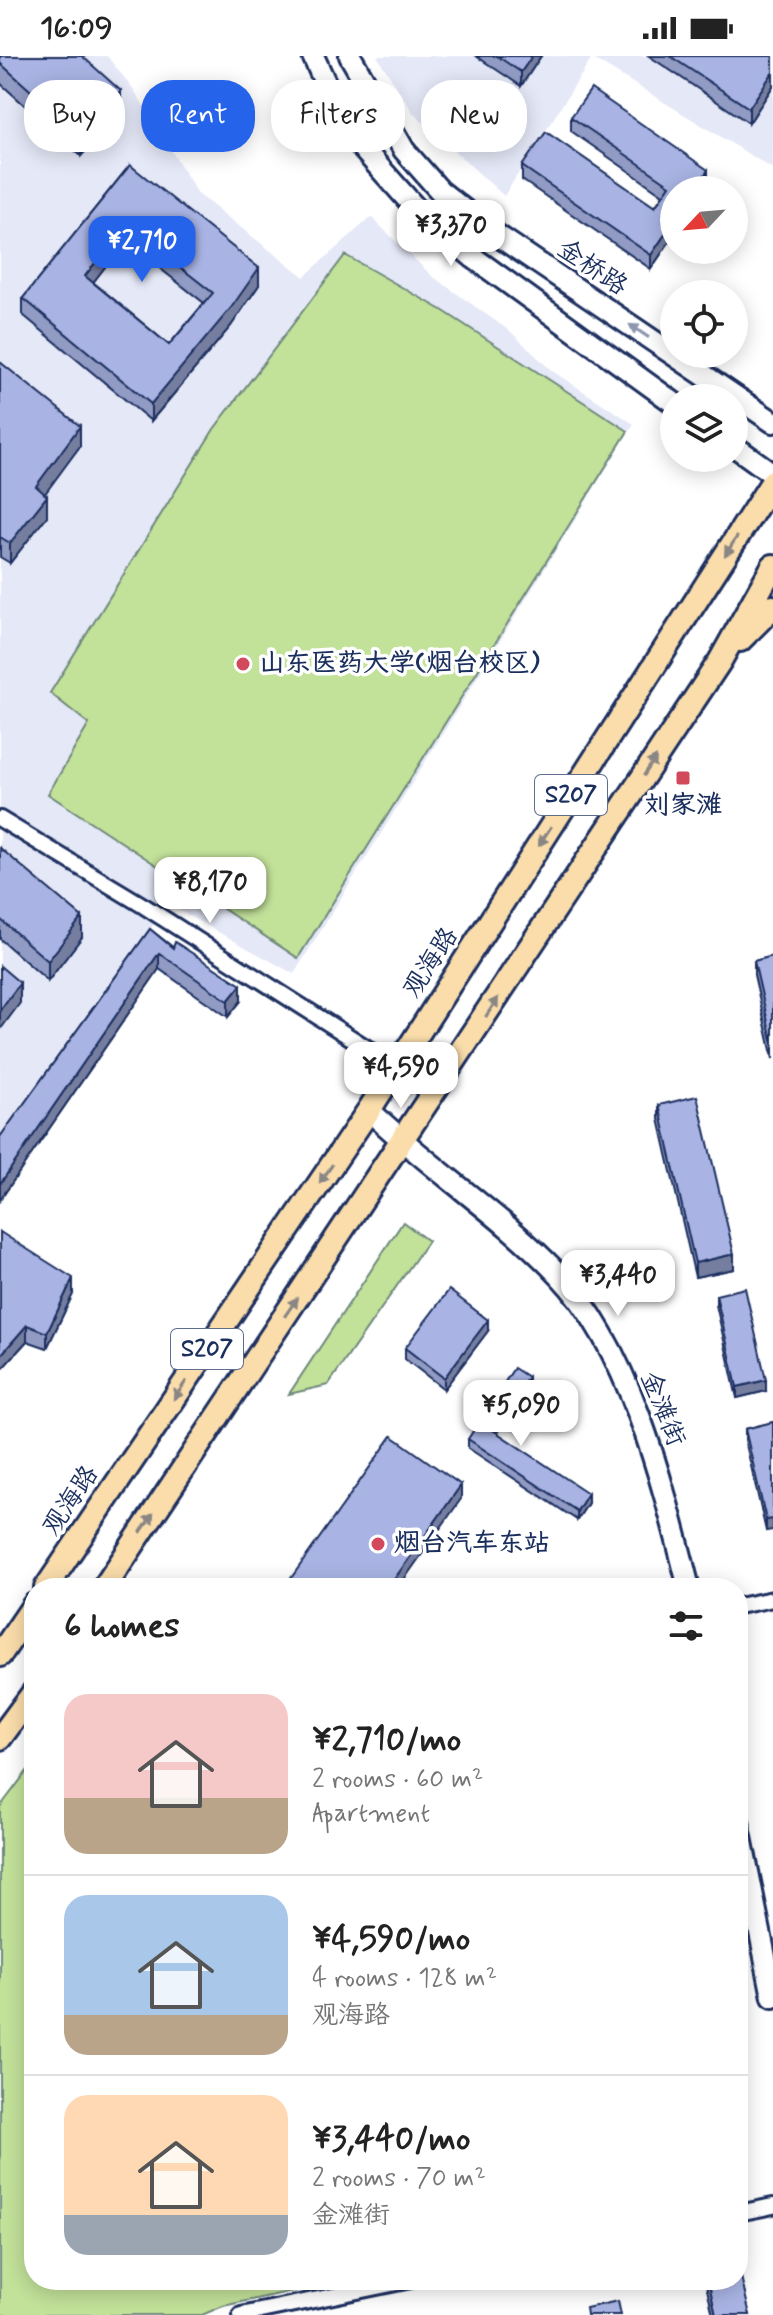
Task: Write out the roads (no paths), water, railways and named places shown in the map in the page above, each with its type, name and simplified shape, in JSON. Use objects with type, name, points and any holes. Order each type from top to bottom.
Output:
[{"type":"main road","name":"观海路","points":[[53,1578],[369,1110],[773,481]]},
{"type":"main road","name":"S207","points":[[111,1578],[720,661],[773,566]]},
{"type":"main road","points":[[720,661],[773,607]]},
{"type":"main road","points":[[0,1655],[24,1620]]},
{"type":"main road","points":[[0,1738],[24,1706]]},
{"type":"street","points":[[313,56],[328,89],[363,149],[418,211],[474,258],[660,393]]},
{"type":"street","name":"金桥路","points":[[350,56],[404,150],[440,191],[491,231],[773,422]]},
{"type":"street","points":[[748,456],[773,474]]},
{"type":"street","points":[[0,819],[144,906],[397,1067]]},
{"type":"street","name":"金滩街","points":[[369,1110],[402,1141],[503,1222],[560,1276],[601,1331],[659,1469],[686,1578]]},
{"type":"street","points":[[748,1604],[773,1599]]},
{"type":"street","points":[[748,1872],[773,1997]]},
{"type":"street","points":[[748,2211],[773,2206]]},
{"type":"street","points":[[241,2315],[362,2290]]},
{"type":"place","name":"山东医药大学(烟台校区)","points":[[243,664]]},
{"type":"place","name":"刘家滩","points":[[683,778]]},
{"type":"place","name":"烟台汽车东站","points":[[378,1544]]}]
